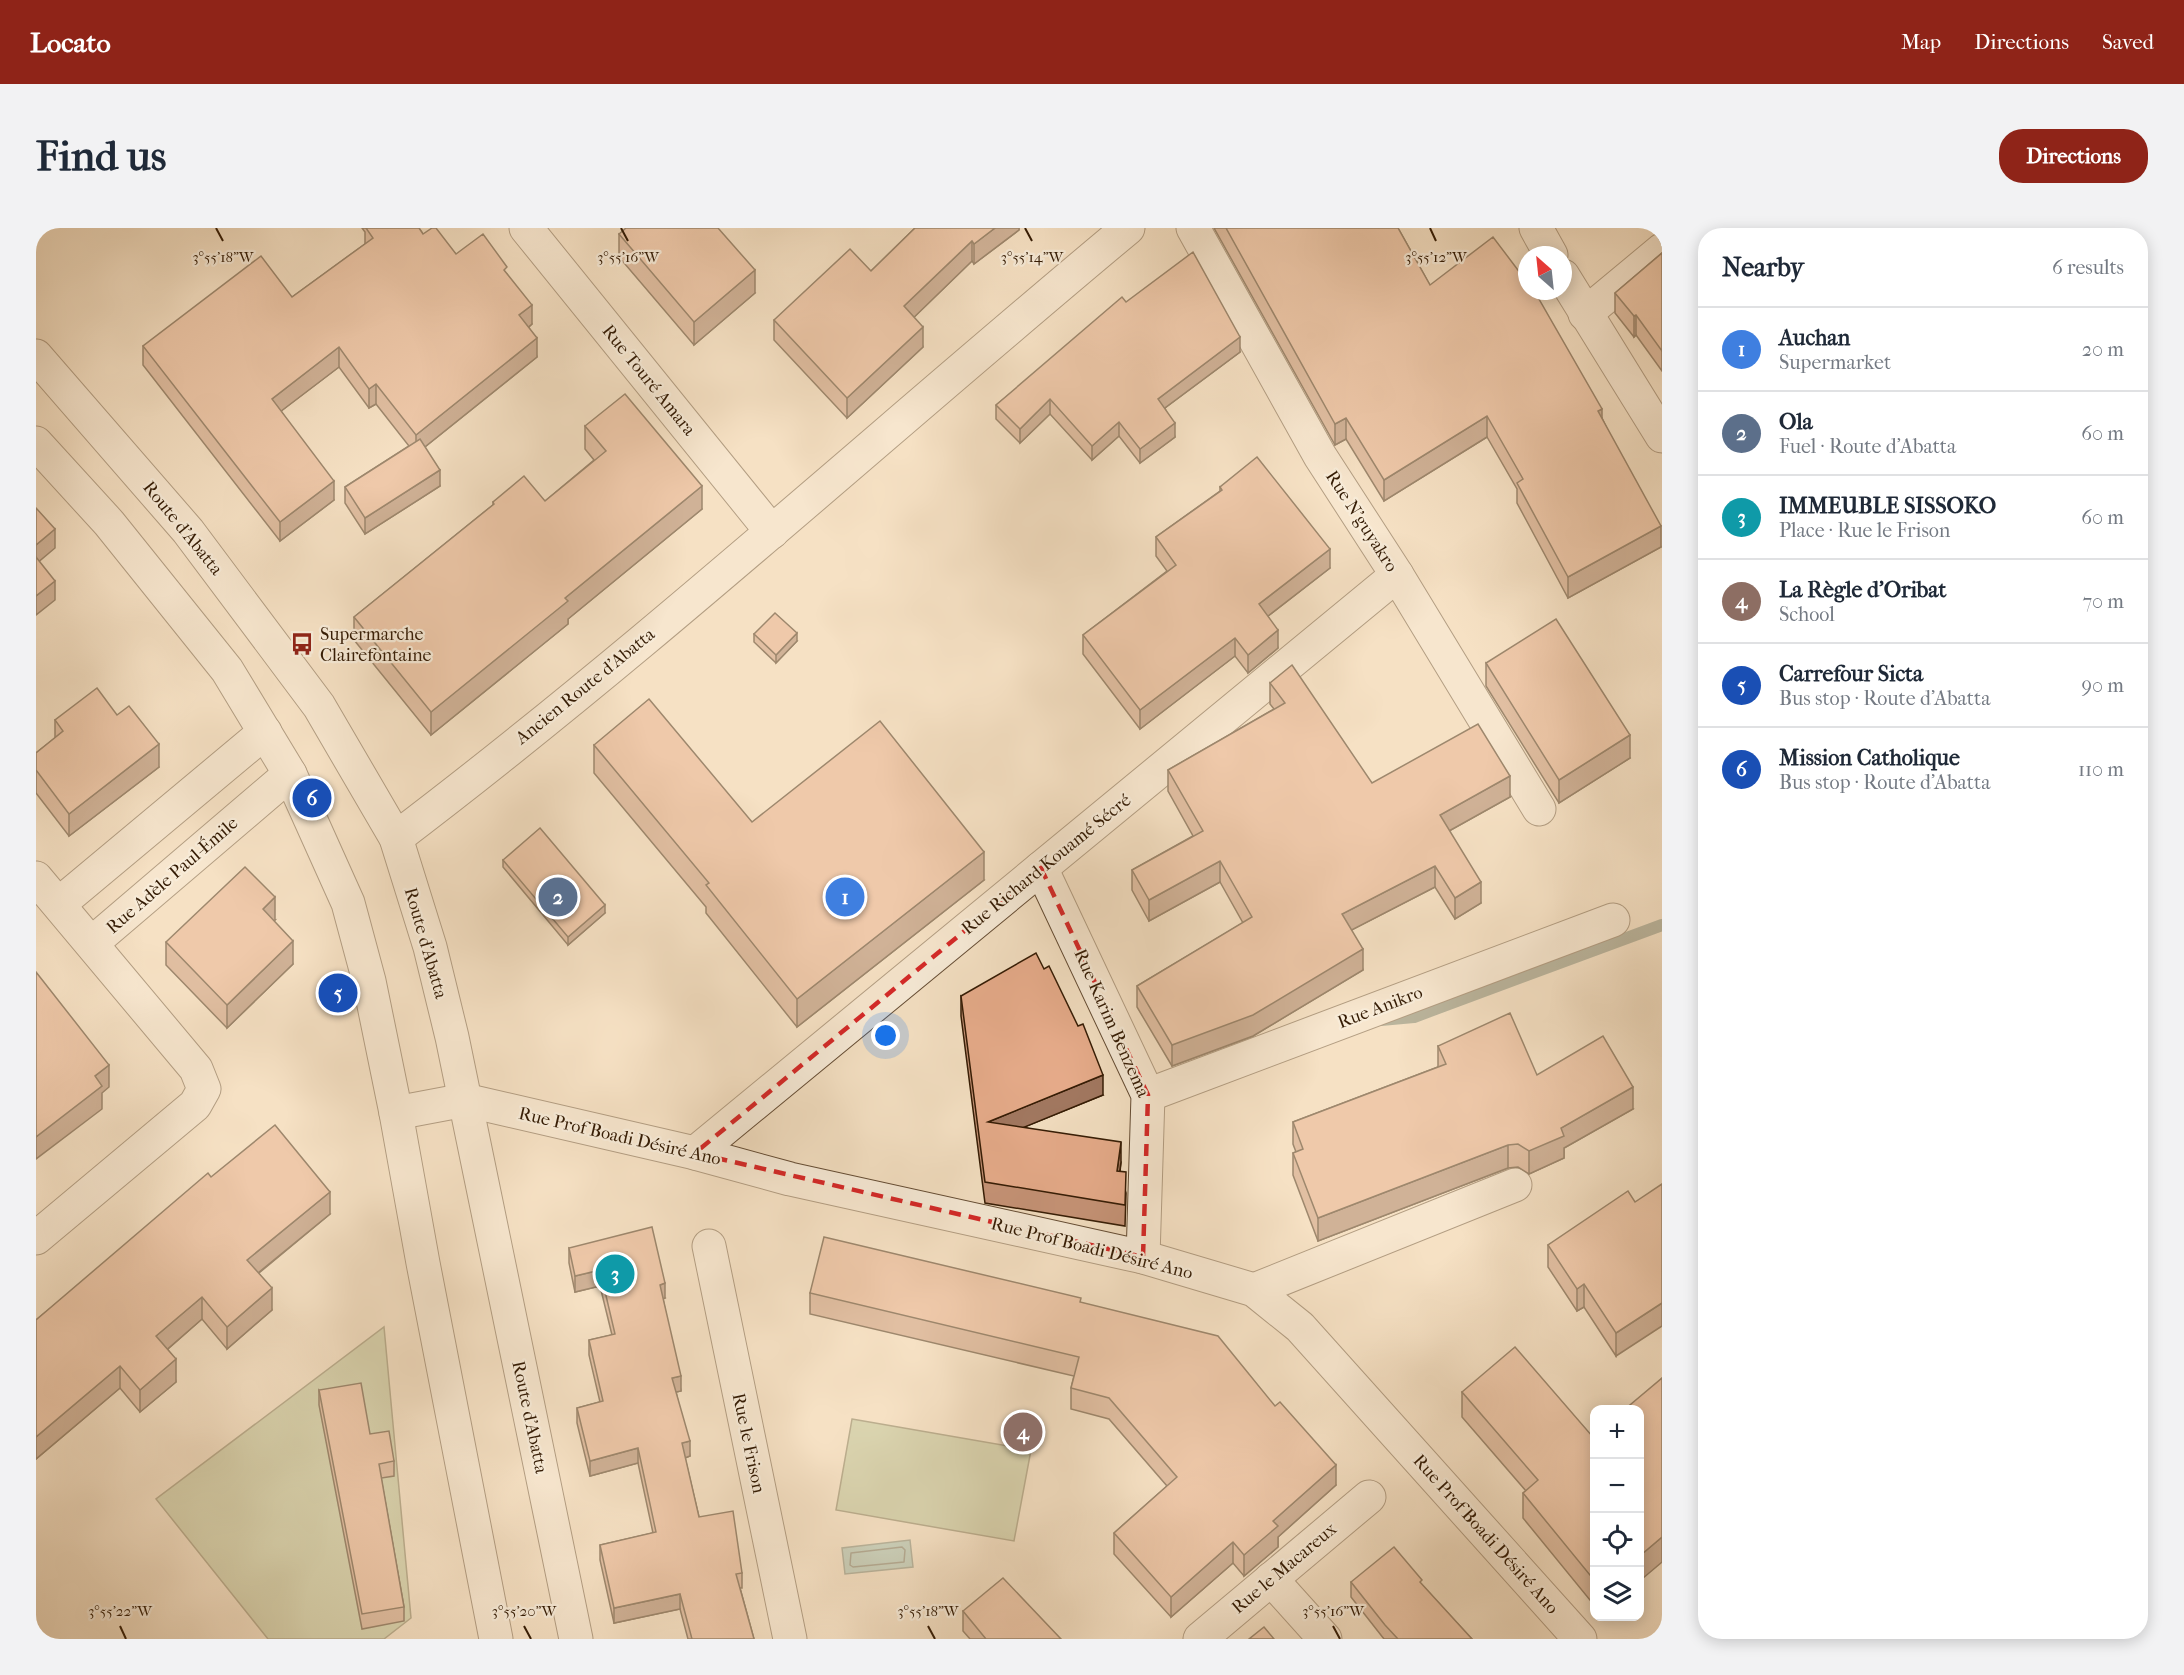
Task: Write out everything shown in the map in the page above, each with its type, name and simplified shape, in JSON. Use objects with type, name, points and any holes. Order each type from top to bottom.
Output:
[{"type":"street","name":"Rue Touré Amara","points":[[526,228],[772,532]]},
{"type":"street","name":"Rue N'guyakro","points":[[1193,228],[1320,456],[1397,575],[1539,808]]},
{"type":"street","points":[[1536,228],[1546,246]]},
{"type":"street","name":"Ancien Route d'Abatta","points":[[396,838],[458,791],[772,532],[1125,229]]},
{"type":"street","points":[[1585,314],[1662,249]]},
{"type":"street","points":[[1572,292],[1662,436]]},
{"type":"street","name":"Route d'Abatta","points":[[36,356],[188,531],[275,644],[319,706],[396,838],[430,947],[465,1100],[576,1639]]},
{"type":"street","points":[[36,443],[109,523],[227,670],[290,774],[348,903],[369,981],[396,1113],[496,1639]]},
{"type":"street","name":"Rue Richard Kouamé Sécré","points":[[695,1153],[1397,575]]},
{"type":"street","points":[[59,904],[265,732]]},
{"type":"street","name":"Rue Adèle Paul-Émile","points":[[36,1238],[195,1105],[204,1089],[196,1069],[92,943],[290,774]]},
{"type":"street","name":"Rue Karim Benzema","points":[[1041,868],[1148,1095],[1143,1257]]},
{"type":"street","points":[[36,878],[92,943]]},
{"type":"street","name":"Rue Anikro","points":[[1148,1095],[1613,920]]},
{"type":"street","points":[[396,1113],[465,1100]]},
{"type":"street","name":"Rue Prof Boadi Désiré Ano","points":[[465,1100],[695,1153],[790,1179],[1143,1257],[1254,1290],[1300,1327],[1580,1639]]},
{"type":"street","points":[[1254,1290],[1515,1185]]},
{"type":"street","name":"Rue le Frison","points":[[709,1246],[790,1639]]},
{"type":"street","name":"Rue le Macareux","points":[[1200,1639],[1369,1497]]},
{"type":"street","points":[[1271,1579],[1325,1639]]},
{"type":"highlighted area","points":[[1041,868],[1148,1095],[1143,1257],[695,1153]]},
{"type":"green space","points":[[384,1327],[411,1618],[384,1639],[268,1639],[156,1499]]},
{"type":"green space","points":[[852,1419],[1031,1450],[1014,1541],[836,1510]]},
{"type":"water","points":[[910,1540],[913,1567],[845,1574],[842,1548]]},
{"type":"building","points":[[366,228],[419,228],[423,234],[436,228],[456,254],[483,234],[507,267],[504,270],[532,305],[519,315],[537,338],[416,435],[376,384],[369,389],[339,347],[272,399],[334,481],[280,522],[143,346],[261,256],[292,297],[373,238]]},
{"type":"building","points":[[626,228],[718,228],[755,270],[694,322],[619,234]]},
{"type":"building","points":[[915,228],[995,228],[974,244],[972,241],[904,306],[923,327],[847,398],[774,320],[850,249],[871,271]]},
{"type":"building","points":[[1226,228],[1398,228],[1430,285],[1493,237],[1518,270],[1518,300],[1539,300],[1602,409],[1598,411],[1661,526],[1568,577],[1517,483],[1523,479],[1487,416],[1384,480],[1346,418],[1335,424]]},
{"type":"building","points":[[1193,252],[1240,337],[1158,399],[1175,423],[1140,449],[1119,422],[1092,446],[1050,399],[1020,429],[996,405],[1122,297],[1126,302]]},
{"type":"building","points":[[1662,253],[1662,351],[1636,315],[1634,316],[1615,293]]},
{"type":"building","points":[[625,394],[702,486],[565,598],[568,601],[431,712],[354,617],[494,504],[493,502],[524,476],[545,501],[606,451],[585,426]]},
{"type":"building","points":[[420,439],[440,470],[365,518],[345,487]]},
{"type":"building","points":[[1257,457],[1330,549],[1259,604],[1278,630],[1248,655],[1235,638],[1140,710],[1083,635],[1176,565],[1156,537],[1222,490],[1220,487]]},
{"type":"building","points":[[36,508],[55,529],[36,545]]},
{"type":"building","points":[[36,557],[55,581],[36,596]]},
{"type":"building","points":[[775,613],[797,633],[776,655],[754,634]]},
{"type":"building","points":[[1556,619],[1630,735],[1559,780],[1486,663]]},
{"type":"building","points":[[1292,665],[1372,783],[1478,724],[1510,776],[1440,815],[1481,882],[1455,898],[1435,866],[1342,914],[1363,949],[1253,1015],[1172,1045],[1137,986],[1252,917],[1220,861],[1149,900],[1132,870],[1203,831],[1168,770],[1285,703],[1270,683]]},
{"type":"building","points":[[97,688],[117,715],[129,706],[159,744],[69,814],[36,770],[36,753],[63,731],[55,720]]},
{"type":"building","points":[[649,699],[752,822],[880,721],[984,852],[797,999],[706,885],[709,883],[594,745]]},
{"type":"building","points":[[540,828],[605,905],[568,937],[503,860]]},
{"type":"building","points":[[245,867],[275,897],[263,909],[293,941],[227,1005],[166,942]]},
{"type":"building","points":[[1036,953],[1044,969],[1049,966],[1078,1026],[1083,1024],[1103,1075],[988,1122],[1121,1142],[1117,1171],[1126,1172],[1125,1205],[985,1182],[961,996]]},
{"type":"building","points":[[36,972],[109,1065],[95,1076],[102,1086],[36,1137]]},
{"type":"building","points":[[1510,1013],[1537,1075],[1603,1036],[1633,1087],[1561,1128],[1564,1136],[1529,1151],[1518,1144],[1508,1145],[1318,1218],[1293,1153],[1303,1149],[1293,1122],[1446,1064],[1438,1046]]},
{"type":"building","points":[[275,1125],[330,1192],[247,1260],[272,1288],[227,1327],[202,1297],[156,1336],[176,1359],[140,1390],[120,1366],[36,1437],[36,1320],[208,1173],[211,1177]]},
{"type":"building","points":[[1662,1184],[1662,1303],[1616,1333],[1584,1284],[1577,1289],[1548,1245],[1628,1191],[1635,1202]]},
{"type":"building","points":[[652,1227],[665,1283],[660,1285],[681,1376],[672,1378],[690,1441],[682,1443],[699,1517],[733,1511],[742,1573],[736,1574],[754,1639],[692,1639],[680,1594],[614,1608],[600,1545],[656,1532],[638,1448],[590,1461],[577,1408],[603,1401],[589,1340],[615,1334],[600,1270],[575,1276],[569,1248]]},
{"type":"building","points":[[824,1237],[1081,1298],[1080,1302],[1218,1336],[1275,1406],[1280,1402],[1336,1465],[1273,1521],[1278,1526],[1244,1555],[1233,1542],[1171,1597],[1114,1533],[1177,1477],[1109,1398],[1071,1388],[1079,1357],[810,1293]]},
{"type":"building","points":[[1515,1347],[1590,1434],[1590,1575],[1523,1493],[1538,1480],[1462,1392]]},
{"type":"building","points":[[1662,1378],[1662,1537],[1644,1552],[1644,1405],[1630,1405]]},
{"type":"building","points":[[361,1383],[370,1434],[389,1431],[394,1461],[379,1464],[404,1607],[362,1614],[319,1390]]},
{"type":"building","points":[[1394,1547],[1422,1580],[1420,1582],[1472,1639],[1398,1639],[1385,1625],[1351,1582]]},
{"type":"building","points":[[1003,1578],[1061,1639],[986,1639],[963,1611]]},
{"type":"building","points":[[1264,1627],[1274,1639],[1249,1639]]},
{"type":"waterway","points":[[1381,1020],[1414,1017],[1662,925]]},
{"type":"place","name":"Supermarche Clairefontaine","points":[[302,644]]},
{"type":"place","name":"Mission Catholique","points":[[312,798]]},
{"type":"place","name":"Ola","points":[[558,897]]},
{"type":"place","name":"Auchan","points":[[845,897]]},
{"type":"place","name":"Carrefour Sicta","points":[[338,993]]},
{"type":"place","name":"IMMEUBLE SISSOKO","points":[[615,1274]]},
{"type":"place","name":"La Règle d'Oribat","points":[[1023,1432]]}]
